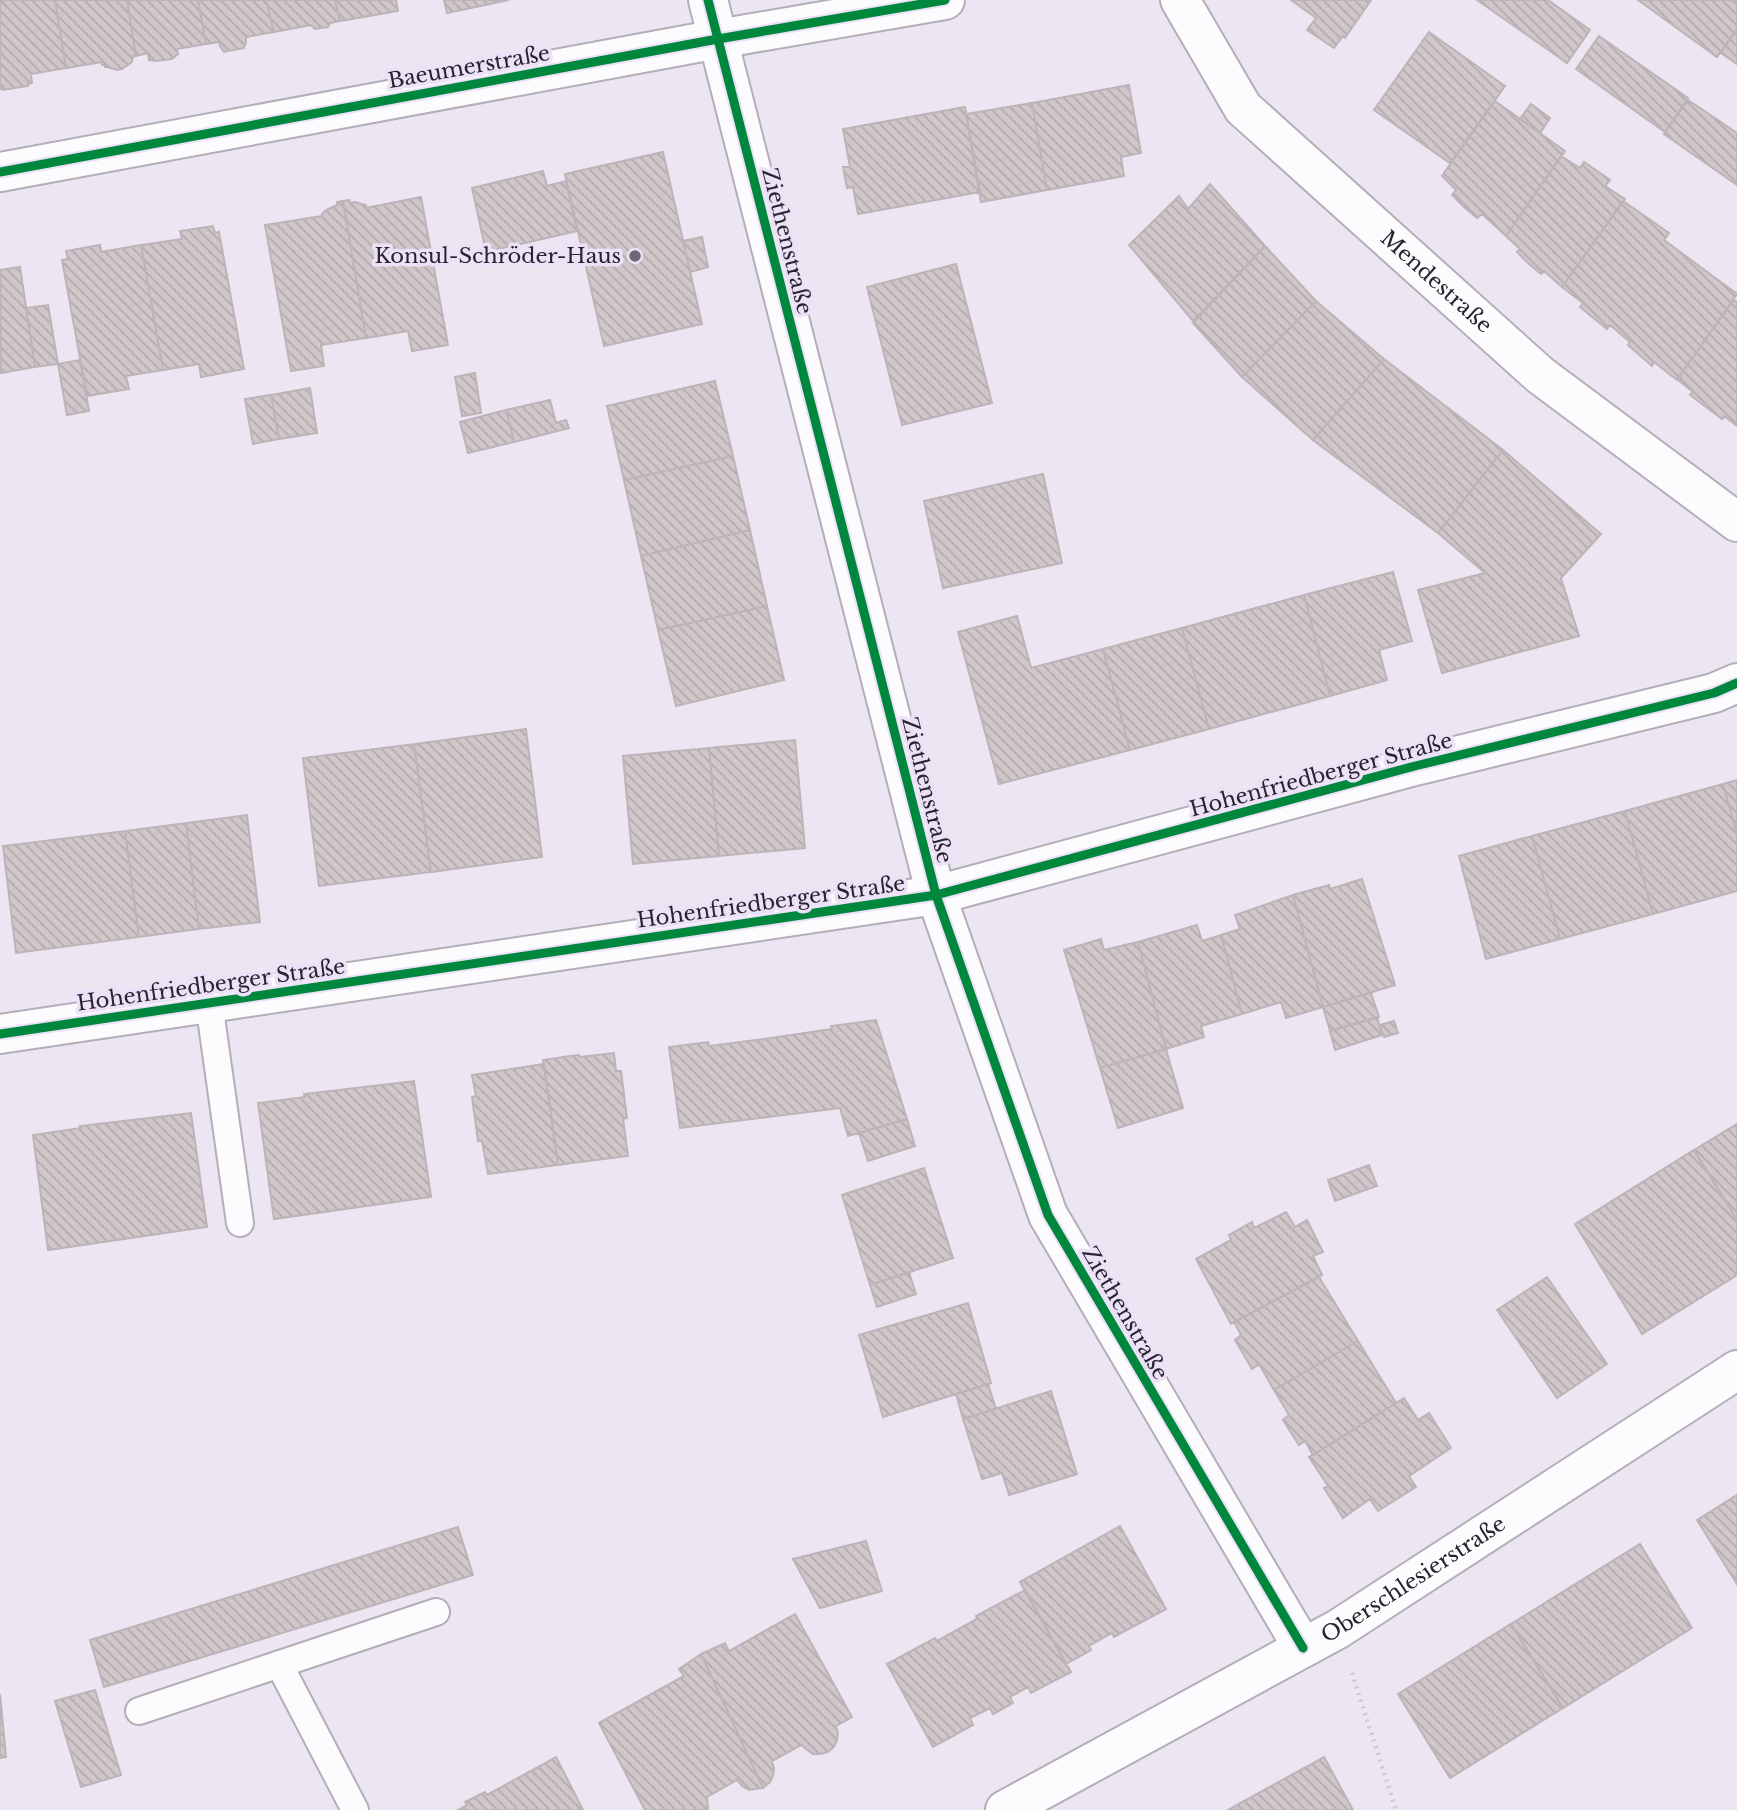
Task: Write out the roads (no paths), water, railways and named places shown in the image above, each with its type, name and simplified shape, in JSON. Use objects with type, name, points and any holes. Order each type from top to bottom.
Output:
[{"type":"street","name":"Ziethenstraße","points":[[708,0],[936,895],[1048,1215],[1303,1648]]},
{"type":"street","name":"Baeumerstraße","points":[[0,172],[718,39],[945,0]]},
{"type":"street","name":"Mendestraße","points":[[1180,0],[1243,108],[1540,375],[1737,523]]},
{"type":"street","name":"Hohenfriedberger Straße","points":[[0,1034],[936,895],[1415,766],[1714,693],[1737,683]]},
{"type":"street","name":"Oberschlesierstraße","points":[[1005,1810],[1338,1629],[1737,1370]]},
{"type":"lane","points":[[209,1003],[240,1223]]},
{"type":"lane","points":[[139,1711],[436,1612]]},
{"type":"lane","points":[[279,1664],[355,1810]]},
{"type":"place","name":"Konsul-Schröder-Haus","points":[[635,256]]}]
